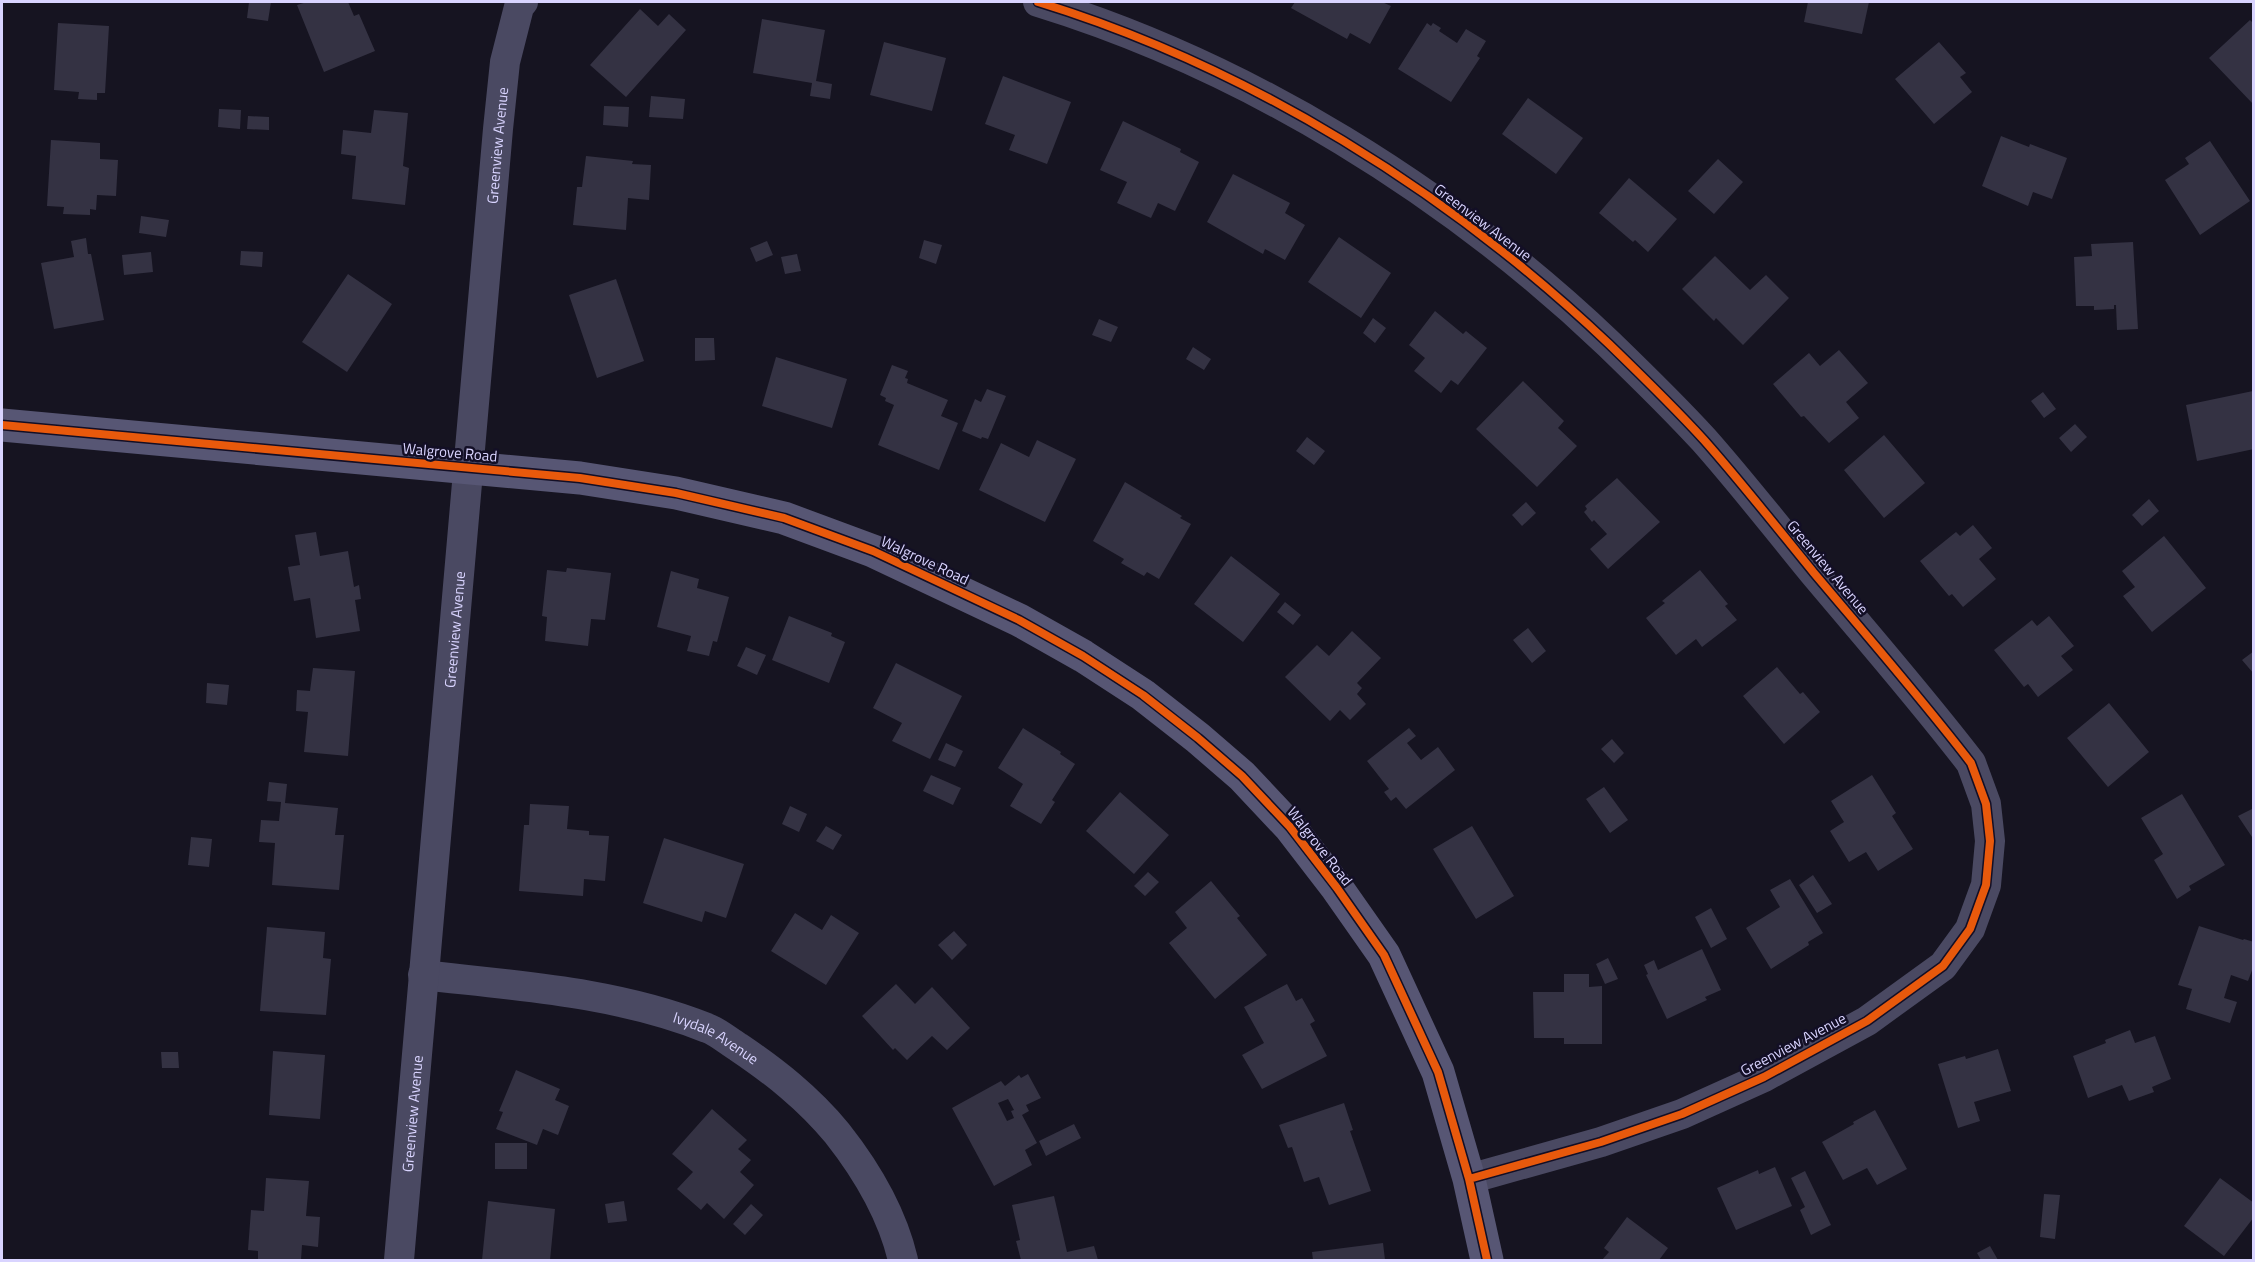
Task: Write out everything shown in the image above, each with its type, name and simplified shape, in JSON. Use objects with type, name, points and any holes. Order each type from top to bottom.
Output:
[{"type":"street","name":"Greenview Avenue","points":[[399,1260],[505,62],[519,7],[523,2]]},
{"type":"street","name":"Greenview Avenue","points":[[1038,2],[1070,12],[1191,60],[1306,117],[1422,192],[1514,261],[1608,343],[1703,439],[1940,722],[1971,763],[1986,804],[1990,841],[1986,885],[1970,929],[1943,966],[1867,1021],[1764,1077],[1682,1114],[1601,1142],[1469,1179]]},
{"type":"street","name":"Walgrove Road","points":[[2,425],[580,478],[676,493],[784,518],[873,551],[961,591],[1083,656],[1143,695],[1242,776],[1290,827],[1384,955],[1438,1072],[1469,1179],[1487,1260]]},
{"type":"street","name":"Ivydale Avenue","points":[[423,975],[580,993],[650,1008],[710,1029],[769,1068],[816,1108],[859,1160],[881,1201],[903,1260]]},
{"type":"building","points":[[249,2],[271,2],[268,21],[247,18]]},
{"type":"building","points":[[307,2],[348,2],[354,16],[359,14],[375,51],[324,72],[297,5]]},
{"type":"building","points":[[1295,2],[1382,2],[1391,6],[1370,44],[1350,33],[1347,39],[1291,8]]},
{"type":"building","points":[[1808,2],[1869,2],[1862,34],[1804,22]]},
{"type":"building","points":[[640,9],[658,26],[669,14],[686,30],[626,97],[590,65]]},
{"type":"building","points":[[762,19],[825,30],[816,81],[832,84],[830,99],[810,96],[812,83],[753,73]]},
{"type":"building","points":[[2250,20],[2254,24],[2254,105],[2209,58]]},
{"type":"building","points":[[58,23],[109,26],[105,93],[97,93],[97,100],[78,99],[79,92],[54,90]]},
{"type":"building","points":[[1427,23],[1431,26],[1433,23],[1441,28],[1439,31],[1457,43],[1466,29],[1486,41],[1477,56],[1480,58],[1451,102],[1398,69]]},
{"type":"building","points":[[884,42],[946,58],[932,111],[870,95]]},
{"type":"building","points":[[1939,42],[1966,73],[1960,77],[1972,92],[1934,124],[1895,79]]},
{"type":"building","points":[[1003,76],[1071,102],[1047,164],[1009,150],[1015,135],[985,124]]},
{"type":"building","points":[[651,96],[685,99],[683,119],[649,117]]},
{"type":"building","points":[[1528,98],[1583,138],[1556,174],[1502,134]]},
{"type":"building","points":[[604,106],[629,107],[628,127],[603,125]]},
{"type":"building","points":[[219,109],[241,110],[240,129],[218,127]]},
{"type":"building","points":[[374,110],[408,113],[403,166],[409,168],[405,205],[352,199],[356,156],[341,154],[343,130],[371,133]]},
{"type":"building","points":[[248,116],[269,117],[269,130],[247,129]]},
{"type":"building","points":[[1123,121],[1181,149],[1180,152],[1199,162],[1175,211],[1158,203],[1151,218],[1117,203],[1127,182],[1100,170]]},
{"type":"building","points":[[2001,136],[2067,158],[2052,199],[2033,192],[2028,206],[1982,186]]},
{"type":"building","points":[[51,140],[100,143],[100,159],[118,160],[116,196],[97,195],[96,210],[90,209],[90,215],[63,214],[64,207],[47,206]]},
{"type":"building","points":[[2210,141],[2250,201],[2200,235],[2165,180],[2189,164],[2185,158]]},
{"type":"building","points":[[586,156],[651,165],[649,200],[628,198],[626,230],[573,225],[577,187],[582,187]]},
{"type":"building","points":[[1718,159],[1743,182],[1714,214],[1688,191]]},
{"type":"building","points":[[1233,174],[1290,203],[1285,213],[1305,225],[1285,260],[1265,249],[1263,254],[1207,222]]},
{"type":"building","points":[[1629,178],[1677,219],[1648,252],[1599,213]]},
{"type":"building","points":[[141,216],[169,220],[166,237],[139,233]]},
{"type":"building","points":[[1339,237],[1391,273],[1361,318],[1308,282]]},
{"type":"building","points":[[86,238],[104,320],[54,329],[41,263],[74,257],[71,241]]},
{"type":"building","points":[[924,240],[942,245],[936,264],[919,258]]},
{"type":"building","points":[[767,241],[773,255],[756,262],[750,248]]},
{"type":"building","points":[[2133,242],[2138,329],[2117,330],[2116,305],[2114,309],[2094,310],[2094,306],[2076,306],[2074,257],[2092,256],[2091,244]]},
{"type":"building","points":[[241,251],[263,252],[262,267],[240,265]]},
{"type":"building","points":[[151,252],[153,272],[124,275],[122,255]]},
{"type":"building","points":[[797,254],[801,271],[785,274],[781,257]]},
{"type":"building","points":[[1715,256],[1750,290],[1766,275],[1789,298],[1743,345],[1716,318],[1714,321],[1682,289]]},
{"type":"building","points":[[348,274],[392,304],[347,372],[302,342]]},
{"type":"building","points":[[616,279],[644,361],[597,378],[569,295]]},
{"type":"building","points":[[1435,311],[1463,334],[1466,331],[1487,348],[1458,385],[1451,380],[1441,393],[1414,371],[1425,358],[1409,345]]},
{"type":"building","points":[[1373,318],[1386,328],[1375,343],[1363,333]]},
{"type":"building","points":[[1099,319],[1118,327],[1111,342],[1092,335]]},
{"type":"building","points":[[695,338],[714,338],[715,360],[695,361]]},
{"type":"building","points":[[1193,347],[1211,359],[1204,370],[1186,359]]},
{"type":"building","points":[[1839,350],[1868,383],[1846,402],[1859,418],[1829,443],[1804,416],[1801,417],[1773,384],[1809,353],[1820,366]]},
{"type":"building","points":[[776,357],[847,379],[832,428],[762,406]]},
{"type":"building","points":[[892,365],[908,371],[905,378],[908,379],[907,383],[948,400],[941,416],[958,423],[939,470],[878,445],[894,405],[885,401],[886,398],[880,395]]},
{"type":"building","points":[[1523,381],[1564,421],[1558,428],[1577,446],[1537,487],[1476,429]]},
{"type":"building","points":[[987,389],[1006,396],[988,439],[982,437],[981,439],[962,431],[975,399],[981,402]]},
{"type":"building","points":[[2253,391],[2254,449],[2197,461],[2186,405]]},
{"type":"building","points":[[2043,392],[2056,409],[2044,418],[2031,401]]},
{"type":"building","points":[[2075,424],[2087,437],[2071,452],[2059,438]]},
{"type":"building","points":[[1884,435],[1925,483],[1884,518],[1844,470]]},
{"type":"building","points":[[1307,437],[1325,451],[1314,465],[1296,451]]},
{"type":"building","points":[[1037,440],[1076,459],[1045,522],[979,490],[1001,443],[1029,457]]},
{"type":"building","points":[[1617,478],[1660,522],[1608,569],[1590,549],[1607,534],[1584,512],[1587,509],[1585,506]]},
{"type":"building","points":[[1125,482],[1182,516],[1180,518],[1191,524],[1159,579],[1147,572],[1144,576],[1121,563],[1124,559],[1093,541]]},
{"type":"building","points":[[2149,499],[2159,511],[2142,526],[2132,515]]},
{"type":"building","points":[[1526,502],[1536,513],[1522,526],[1512,515]]},
{"type":"building","points":[[1973,525],[1992,548],[1979,559],[1996,579],[1963,607],[1952,594],[1949,596],[1920,561],[1956,532],[1960,536]]},
{"type":"building","points":[[316,532],[320,556],[348,551],[354,587],[359,585],[361,599],[355,600],[360,631],[316,638],[310,598],[294,601],[288,567],[300,565],[295,535]]},
{"type":"building","points":[[2164,536],[2206,588],[2152,632],[2123,596],[2135,587],[2122,571]]},
{"type":"building","points":[[1231,556],[1280,594],[1243,642],[1194,604]]},
{"type":"building","points":[[567,568],[611,573],[605,620],[591,619],[588,646],[545,641],[547,617],[542,616],[547,570],[566,572]]},
{"type":"building","points":[[1700,570],[1728,604],[1725,606],[1737,620],[1702,647],[1696,639],[1676,655],[1646,618],[1665,603],[1662,601]]},
{"type":"building","points":[[671,571],[699,579],[697,588],[729,597],[717,642],[713,641],[709,656],[687,651],[691,636],[657,627]]},
{"type":"building","points":[[1285,602],[1301,615],[1293,625],[1277,612]]},
{"type":"building","points":[[789,616],[832,633],[831,636],[845,642],[829,683],[772,660]]},
{"type":"building","points":[[2049,616],[2074,646],[2061,656],[2073,670],[2038,697],[2028,684],[2024,687],[1994,650],[2032,620],[2037,626]]},
{"type":"building","points":[[1528,628],[1546,651],[1532,663],[1513,640]]},
{"type":"building","points":[[1352,631],[1381,658],[1357,683],[1362,688],[1357,694],[1366,704],[1350,720],[1340,710],[1330,721],[1285,677],[1317,645],[1329,656]]},
{"type":"building","points":[[746,647],[766,655],[757,675],[737,666]]},
{"type":"building","points":[[2254,651],[2254,674],[2242,660]]},
{"type":"building","points":[[896,663],[962,696],[930,759],[892,741],[902,723],[873,708]]},
{"type":"building","points":[[1777,667],[1800,694],[1803,692],[1820,712],[1784,744],[1743,696]]},
{"type":"building","points":[[313,668],[355,671],[348,756],[304,752],[308,712],[296,711],[297,690],[310,691]]},
{"type":"building","points":[[207,683],[229,685],[227,705],[206,703]]},
{"type":"building","points":[[2109,703],[2149,752],[2108,787],[2067,738]]},
{"type":"building","points":[[1023,728],[1061,752],[1060,754],[1075,764],[1052,800],[1055,802],[1041,824],[1010,806],[1023,784],[998,768]]},
{"type":"building","points":[[1409,728],[1416,736],[1407,743],[1421,760],[1438,747],[1455,770],[1406,809],[1396,797],[1391,801],[1384,792],[1389,789],[1367,761]]},
{"type":"building","points":[[1612,739],[1624,753],[1614,763],[1601,749]]},
{"type":"building","points":[[946,743],[963,751],[955,767],[938,760]]},
{"type":"building","points":[[931,775],[961,788],[953,805],[923,791]]},
{"type":"building","points":[[1872,775],[1896,813],[1892,816],[1913,849],[1878,871],[1866,852],[1849,862],[1830,831],[1844,822],[1831,801]]},
{"type":"building","points":[[269,782],[287,784],[285,803],[338,808],[335,835],[344,835],[339,890],[272,885],[275,843],[259,842],[261,820],[279,821],[281,802],[267,801]]},
{"type":"building","points":[[1604,787],[1628,820],[1610,833],[1586,799]]},
{"type":"building","points":[[1120,792],[1169,835],[1134,874],[1086,831]]},
{"type":"building","points":[[2182,794],[2225,865],[2189,886],[2191,890],[2177,899],[2154,860],[2163,854],[2141,818]]},
{"type":"building","points":[[530,804],[569,806],[567,829],[589,831],[589,835],[609,836],[605,881],[584,879],[583,896],[519,891],[524,825],[529,825]]},
{"type":"building","points":[[790,806],[807,814],[799,832],[782,824]]},
{"type":"building","points":[[2254,808],[2254,840],[2238,816]]},
{"type":"building","points":[[826,826],[842,835],[833,850],[816,841]]},
{"type":"building","points":[[1472,826],[1514,896],[1476,919],[1433,849]]},
{"type":"building","points":[[191,837],[212,839],[209,867],[188,865]]},
{"type":"building","points":[[664,838],[744,864],[726,918],[705,911],[702,922],[643,903]]},
{"type":"building","points":[[1148,872],[1159,882],[1145,896],[1134,886]]},
{"type":"building","points":[[1813,875],[1832,904],[1817,913],[1799,885]]},
{"type":"building","points":[[1790,879],[1823,933],[1808,942],[1809,945],[1771,969],[1746,928],[1780,907],[1770,890]]},
{"type":"building","points":[[1211,881],[1240,916],[1237,918],[1267,955],[1215,999],[1169,943],[1187,928],[1175,912]]},
{"type":"building","points":[[1711,908],[1727,939],[1711,948],[1695,917]]},
{"type":"building","points":[[795,913],[822,930],[831,915],[859,933],[826,985],[771,951]]},
{"type":"building","points":[[2199,926],[2254,942],[2254,965],[2248,981],[2231,975],[2224,998],[2237,1002],[2230,1023],[2186,1009],[2192,989],[2178,985]]},
{"type":"building","points":[[267,927],[325,932],[323,958],[331,959],[326,1015],[260,1011]]},
{"type":"building","points":[[954,931],[967,945],[952,960],[938,945]]},
{"type":"building","points":[[1702,949],[1721,990],[1705,997],[1707,1000],[1667,1019],[1646,975],[1648,974],[1644,965],[1654,960],[1658,970]]},
{"type":"building","points":[[1608,958],[1618,979],[1605,984],[1596,964]]},
{"type":"building","points":[[1564,974],[1589,974],[1589,987],[1602,986],[1602,1044],[1564,1044],[1564,1038],[1534,1038],[1533,992],[1564,992]]},
{"type":"building","points":[[896,984],[915,1004],[932,987],[970,1028],[947,1050],[932,1036],[907,1060],[895,1048],[893,1050],[862,1016]]},
{"type":"building","points":[[1287,984],[1296,1001],[1302,998],[1315,1021],[1310,1024],[1327,1056],[1262,1089],[1242,1055],[1264,1043],[1244,1007]]},
{"type":"building","points":[[2130,1030],[2135,1043],[2155,1036],[2171,1079],[2152,1087],[2154,1092],[2129,1101],[2122,1085],[2088,1098],[2073,1056],[2106,1043],[2105,1040]]},
{"type":"building","points":[[1998,1049],[2011,1091],[1974,1102],[1980,1121],[1958,1128],[1938,1064],[1965,1056],[1966,1059]]},
{"type":"building","points":[[273,1051],[325,1055],[320,1119],[269,1115]]},
{"type":"building","points":[[161,1052],[178,1052],[179,1068],[162,1068]]},
{"type":"building","points":[[516,1070],[560,1089],[555,1100],[569,1106],[558,1135],[543,1129],[537,1145],[496,1129],[503,1112],[499,1111]]},
{"type":"building","points":[[1028,1074],[1041,1098],[1026,1105],[1029,1111],[1022,1115],[1037,1143],[1025,1150],[1032,1165],[994,1186],[952,1108],[1001,1081],[1005,1086],[1019,1075],[1021,1078]],"holes":[[[1008,1099],[1014,1110],[1011,1111],[1014,1118],[1007,1121],[998,1103]]]},
{"type":"building","points":[[1344,1103],[1353,1130],[1350,1131],[1371,1191],[1329,1205],[1319,1177],[1304,1182],[1292,1147],[1288,1148],[1279,1125]]},
{"type":"building","points":[[712,1109],[747,1140],[738,1149],[751,1160],[740,1172],[754,1185],[724,1219],[707,1203],[701,1210],[677,1189],[693,1172],[672,1154]]},
{"type":"building","points":[[1875,1110],[1907,1169],[1877,1185],[1867,1168],[1843,1180],[1822,1142]]},
{"type":"building","points":[[1074,1124],[1081,1138],[1046,1156],[1039,1141]]},
{"type":"building","points":[[495,1143],[527,1143],[527,1169],[495,1169]]},
{"type":"building","points":[[1775,1167],[1792,1206],[1736,1230],[1717,1188],[1758,1170],[1759,1174]]},
{"type":"building","points":[[1805,1171],[1831,1225],[1811,1235],[1800,1210],[1805,1207],[1791,1178]]},
{"type":"building","points":[[266,1178],[309,1181],[306,1216],[320,1217],[318,1247],[302,1245],[301,1260],[258,1260],[258,1251],[248,1250],[251,1210],[264,1211]]},
{"type":"building","points":[[2220,1178],[2254,1203],[2254,1217],[2224,1256],[2184,1226]]},
{"type":"building","points":[[2044,1194],[2060,1195],[2055,1239],[2040,1237]]},
{"type":"building","points":[[1054,1196],[1067,1252],[1094,1246],[1098,1260],[1021,1260],[1016,1241],[1020,1240],[1012,1205]]},
{"type":"building","points":[[488,1201],[555,1209],[550,1260],[482,1260]]},
{"type":"building","points":[[624,1201],[627,1221],[608,1223],[605,1204]]},
{"type":"building","points":[[751,1204],[763,1215],[745,1235],[733,1224]]},
{"type":"building","points":[[1627,1217],[1668,1248],[1659,1260],[1602,1260],[1609,1252],[1604,1248]]},
{"type":"building","points":[[1383,1243],[1385,1260],[1313,1260],[1312,1252]]},
{"type":"building","points":[[1990,1246],[1998,1260],[1981,1260],[1977,1253]]},
{"type":"cycle path","points":[[1038,2],[1117,29],[1194,61],[1343,140],[1414,186],[1547,288],[1609,344],[1704,440],[1971,763],[1986,804],[1990,841],[1986,885],[1970,929],[1943,966],[1867,1021],[1764,1077],[1682,1114],[1601,1142],[1469,1179]]},
{"type":"cycle path","points":[[2,425],[580,478],[676,493],[784,518],[873,551],[1019,620],[1083,656],[1143,695],[1198,738],[1242,776],[1290,827],[1337,888],[1384,955],[1438,1072],[1469,1179],[1487,1260]]}]
